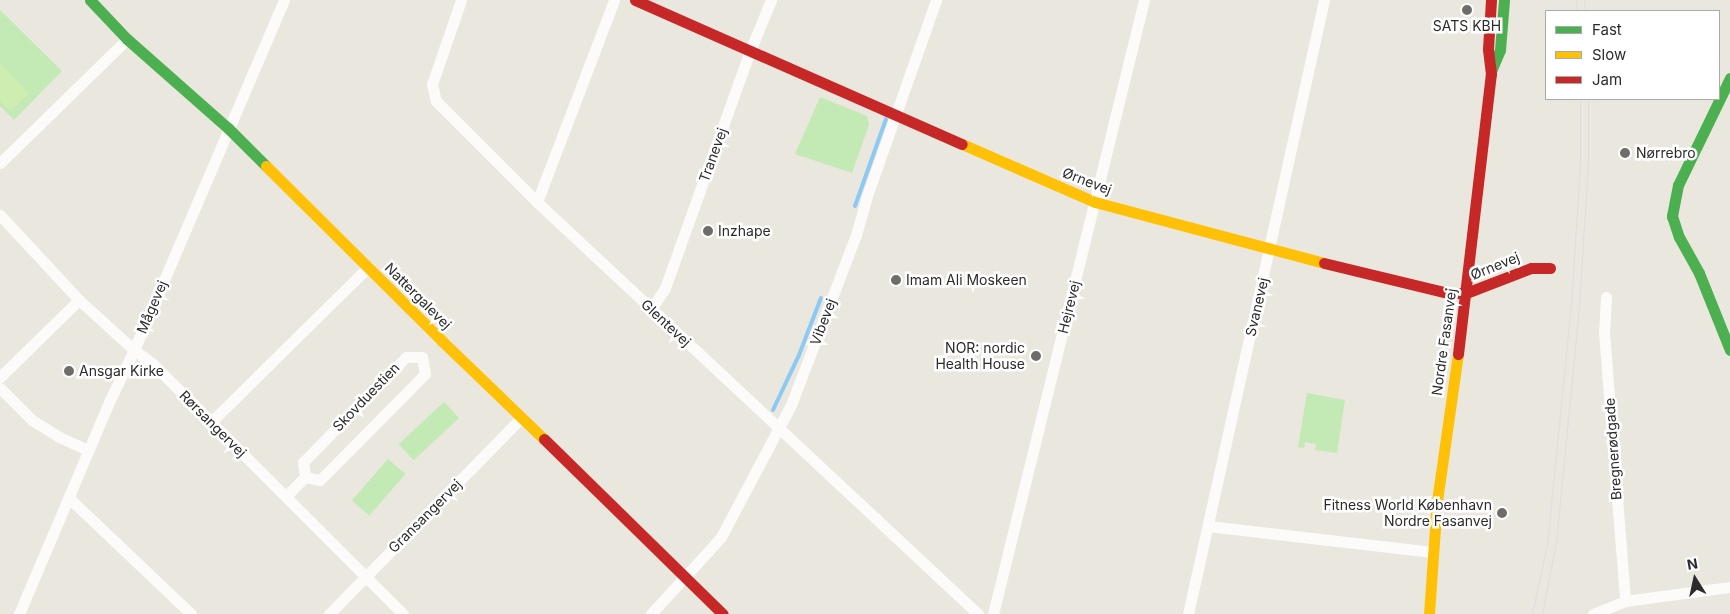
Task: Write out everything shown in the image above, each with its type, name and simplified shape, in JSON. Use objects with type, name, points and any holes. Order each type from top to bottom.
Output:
[{"type":"street","name":"Nattergalevej","points":[[90,0],[127,39],[228,128],[723,614]]},
{"type":"street","name":"Mågevej","points":[[19,614],[70,499],[88,450],[134,350],[284,0]]},
{"type":"street","name":"Glentevej","points":[[461,0],[432,84],[436,101],[537,202],[978,614]]},
{"type":"street","points":[[537,202],[614,0]]},
{"type":"street","name":"Ørnevej","points":[[635,0],[1095,202],[1270,250],[1448,293],[1466,294],[1519,271],[1531,268],[1550,268]]},
{"type":"street","name":"Tranevej","points":[[651,309],[665,288],[750,52],[771,0]]},
{"type":"street","name":"Vibevej","points":[[651,614],[721,537],[791,405],[836,288],[936,0]]},
{"type":"street","name":"Hejrevej","points":[[992,614],[1144,0]]},
{"type":"street","name":"Svanevej","points":[[1188,614],[1324,0]]},
{"type":"street","name":"Nordre Fasanvej","points":[[1429,614],[1437,501],[1466,294],[1490,74],[1488,49],[1491,0]]},
{"type":"street","name":"Nordre Fasanvej","points":[[1490,74],[1500,50],[1504,0]]},
{"type":"street","points":[[0,163],[127,39]]},
{"type":"street","points":[[1720,98],[1730,78]]},
{"type":"street","points":[[1719,100],[1675,191],[1672,216],[1679,237],[1710,297],[1730,350]]},
{"type":"street","name":"Rørsangervej","points":[[0,215],[79,300],[152,364],[403,614]]},
{"type":"street","points":[[211,422],[368,267]]},
{"type":"street","name":"Bregnerødgade","points":[[1606,297],[1604,332],[1625,601]]},
{"type":"street","points":[[0,377],[79,300]]},
{"type":"street","name":"Skovduestien","points":[[406,357],[422,357],[425,374],[320,480],[305,477],[303,462],[406,357]]},
{"type":"street","points":[[0,388],[32,420],[59,437],[88,450]]},
{"type":"street","name":"Gransangervej","points":[[329,614],[522,418]]},
{"type":"street","points":[[286,496],[305,477]]},
{"type":"street","points":[[70,499],[190,614]]},
{"type":"street","points":[[1208,526],[1434,552]]},
{"type":"street","points":[[1594,614],[1625,601],[1730,586]]},
{"type":"green space","points":[[0,10],[62,71],[14,120],[0,106]]},
{"type":"green space","points":[[0,63],[29,93],[10,111],[0,101]]},
{"type":"green space","points":[[820,97],[867,116],[869,125],[852,173],[795,154]]},
{"type":"green space","points":[[1307,393],[1345,400],[1337,453],[1315,450],[1316,444],[1305,442],[1304,448],[1298,447]]},
{"type":"green space","points":[[444,402],[459,418],[414,460],[399,444]]},
{"type":"green space","points":[[388,459],[405,474],[369,516],[352,501]]},
{"type":"waterway","points":[[855,206],[886,119]]},
{"type":"waterway","points":[[773,410],[799,355],[821,298]]},
{"type":"tram line","points":[[1576,0],[1577,10]]},
{"type":"tram line","points":[[1584,0],[1585,10]]},
{"type":"tram line","points":[[1532,614],[1547,544],[1571,305],[1580,161],[1580,100]]},
{"type":"tram line","points":[[1542,614],[1556,542],[1579,306],[1588,162],[1588,100]]},
{"type":"traffic: fast","points":[[90,0],[127,39],[228,128],[266,166]]},
{"type":"traffic: fast","points":[[1491,71],[1500,50],[1504,0]]},
{"type":"traffic: fast","points":[[1720,99],[1730,78]]},
{"type":"traffic: fast","points":[[1719,100],[1678,185],[1672,216],[1679,237],[1699,273],[1730,350]]},
{"type":"traffic: slow","points":[[962,144],[1095,202],[1324,263]]},
{"type":"traffic: slow","points":[[266,166],[442,341],[544,439]]},
{"type":"traffic: slow","points":[[1429,614],[1437,501],[1458,354]]},
{"type":"traffic: jam","points":[[635,0],[962,144]]},
{"type":"traffic: jam","points":[[1458,354],[1491,74],[1488,49],[1491,0]]},
{"type":"traffic: jam","points":[[1324,263],[1448,293],[1466,293],[1531,268],[1550,268]]},
{"type":"traffic: jam","points":[[544,439],[723,614]]},
{"type":"place","name":"SATS KBH","points":[[1467,10]]},
{"type":"place","name":"Nørrebro","points":[[1625,153]]},
{"type":"place","name":"Inzhape","points":[[708,231]]},
{"type":"place","name":"Imam Ali Moskeen","points":[[896,280]]},
{"type":"place","name":"NOR: nordic Health House","points":[[1036,356]]},
{"type":"place","name":"Ansgar Kirke","points":[[69,371]]},
{"type":"place","name":"Fitness World København Nordre Fasanvej","points":[[1502,513]]}]
